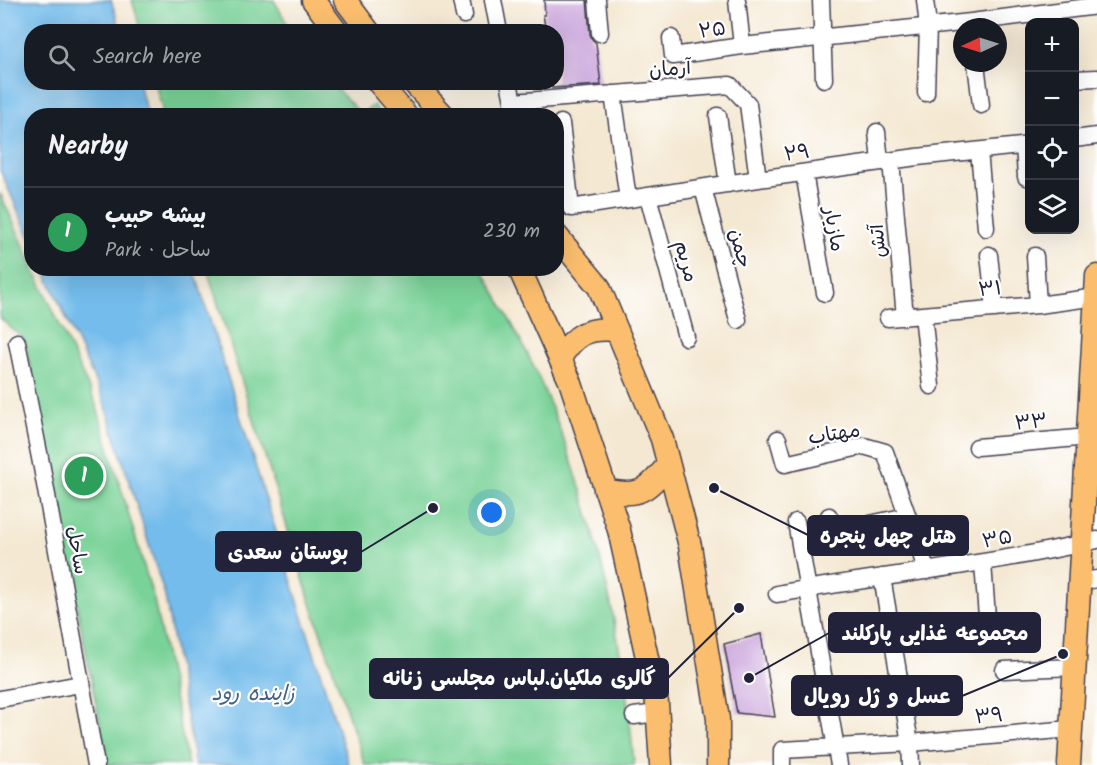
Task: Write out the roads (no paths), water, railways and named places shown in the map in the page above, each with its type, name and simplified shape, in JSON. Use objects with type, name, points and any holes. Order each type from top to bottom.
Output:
[{"type":"main road","points":[[314,0],[331,24]]},
{"type":"main road","points":[[345,0],[363,24]]},
{"type":"main road","points":[[385,90],[400,108]]},
{"type":"main road","points":[[420,90],[437,108]]},
{"type":"main road","points":[[564,245],[599,287],[662,439],[690,546],[718,719],[718,765]]},
{"type":"main road","points":[[523,276],[570,381],[619,530],[657,713],[661,765]]},
{"type":"main road","points":[[1070,765],[1075,667],[1088,581],[1090,542],[1088,437],[1097,290]]},
{"type":"main road","points":[[560,358],[568,344],[580,334],[598,328],[616,330]]},
{"type":"main road","points":[[605,490],[627,495],[650,486],[668,465]]},
{"type":"street","points":[[493,0],[498,24]]},
{"type":"street","points":[[597,0],[600,33]]},
{"type":"street","points":[[738,0],[742,46]]},
{"type":"street","points":[[821,0],[824,79]]},
{"type":"street","points":[[925,0],[928,26],[926,93]]},
{"type":"street","name":"۲۵","points":[[996,18],[1038,6],[1097,6]]},
{"type":"street","name":"۲۵","points":[[671,38],[673,56],[742,46],[928,26],[953,25]]},
{"type":"street","points":[[977,72],[981,105]]},
{"type":"street","points":[[1079,79],[1097,78]]},
{"type":"street","name":"آرمان","points":[[511,90],[513,102],[730,85],[748,104],[758,179]]},
{"type":"street","points":[[613,94],[628,199]]},
{"type":"street","points":[[718,116],[728,184]]},
{"type":"street","name":"آتش","points":[[877,132],[886,162],[905,317]]},
{"type":"street","points":[[1079,138],[1097,136]]},
{"type":"street","name":"۲۹","points":[[564,148],[571,208],[758,179],[1025,145]]},
{"type":"street","points":[[979,151],[986,228]]},
{"type":"street","name":"مازیار","points":[[804,173],[825,293]]},
{"type":"street","name":"چمن","points":[[703,188],[738,320]]},
{"type":"street","name":"مریم","points":[[648,196],[686,337]]},
{"type":"street","points":[[988,255],[995,309]]},
{"type":"street","points":[[1035,256],[1038,305]]},
{"type":"street","name":"۳۱","points":[[888,318],[1038,305],[1097,290]]},
{"type":"street","points":[[923,315],[931,386]]},
{"type":"street","name":"ساحل","points":[[17,342],[96,765]]},
{"type":"street","name":"۳۳","points":[[977,447],[1088,437]]},
{"type":"street","name":"مهتاب","points":[[778,439],[785,464],[864,446],[885,452],[927,571]]},
{"type":"street","points":[[829,516],[833,532],[908,516]]},
{"type":"street","points":[[796,522],[839,765]]},
{"type":"street","name":"۳۵","points":[[777,594],[983,562],[1090,542]]},
{"type":"street","points":[[983,562],[987,618]]},
{"type":"street","points":[[882,577],[910,743],[911,765]]},
{"type":"street","points":[[1004,670],[1075,667]]},
{"type":"street","points":[[0,699],[80,684]]},
{"type":"street","points":[[630,715],[657,713]]},
{"type":"street","name":"۳۹","points":[[782,765],[782,750],[910,743],[1071,729]]},
{"type":"water","points":[[0,0],[111,0],[119,24],[24,24],[24,90],[140,90],[146,108],[24,108],[24,224],[0,170]]},
{"type":"water","name":"زاینده رود","points":[[47,276],[196,276],[349,765],[195,765],[165,596],[104,401]]},
{"type":"place","name":"بیشه حبیب","points":[[84,476]]},
{"type":"place","name":"هتل چهل پنجره","points":[[714,488]]},
{"type":"place","name":"بوستان سعدی","points":[[433,508]]},
{"type":"place","name":"گالری ملکیان.لباس مجلسی زنانه","points":[[739,608]]},
{"type":"place","name":"عسل و ژل رویال","points":[[1063,654]]},
{"type":"place","name":"مجموعه غذایی پارکلند","points":[[749,678]]}]
